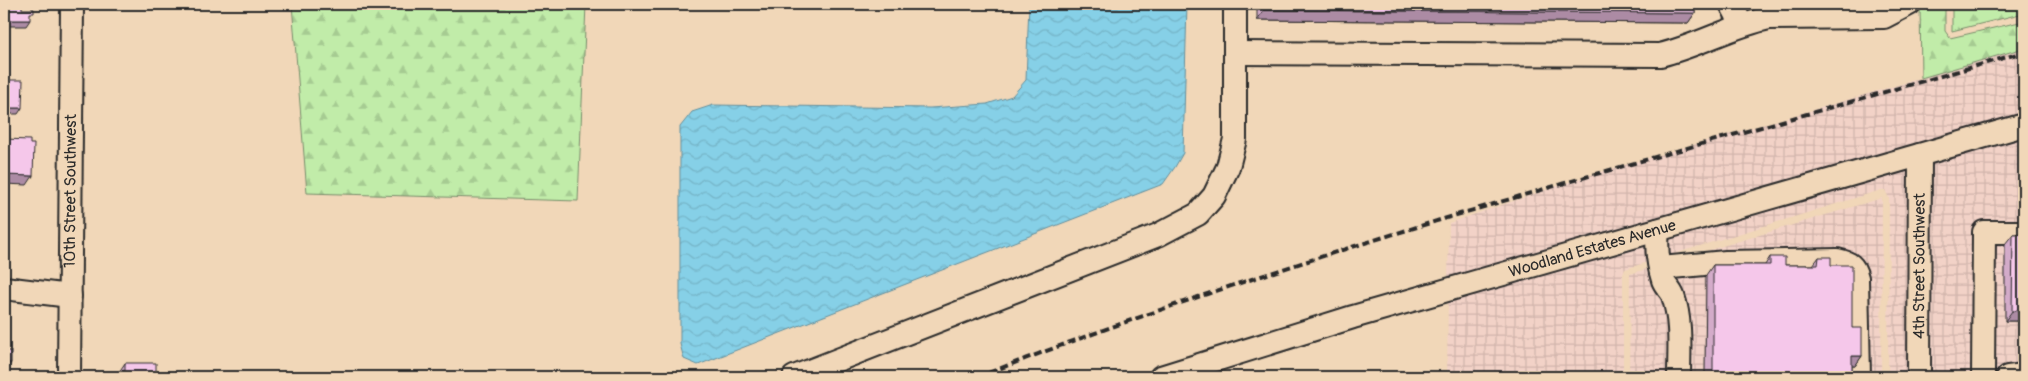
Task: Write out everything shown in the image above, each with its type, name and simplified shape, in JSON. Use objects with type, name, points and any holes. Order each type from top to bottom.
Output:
[{"type":"street","name":"10th Street Southwest","points":[[69,377],[72,4]]},
{"type":"street","points":[[794,377],[1158,235],[1198,214],[1214,196],[1221,182],[1228,167],[1234,139],[1235,4]]},
{"type":"street","points":[[1731,4],[1742,25]]},
{"type":"street","points":[[1235,53],[1660,55],[1681,50],[1742,25],[1769,18],[1884,17],[1909,4]]},
{"type":"street","name":"Woodland Estates Avenue","points":[[1161,377],[1194,373],[1353,317],[2024,125]]},
{"type":"street","name":"4th Street Southwest","points":[[1919,377],[1920,156]]},
{"type":"street","points":[[1658,230],[1656,246],[1664,281],[1673,295],[1679,325],[1679,377]]},
{"type":"street","points":[[1984,377],[1984,232],[2024,232]]},
{"type":"street","points":[[1661,268],[1726,262],[1837,260],[1850,262],[1857,278],[1859,377]]},
{"type":"street","points":[[4,288],[70,296]]},
{"type":"street","points":[[2008,377],[2024,375]]},
{"type":"shaded area","points":[[2024,48],[2024,116],[1448,281],[1449,223],[1584,177]]},
{"type":"shaded area","points":[[2024,134],[2024,377],[1927,377],[1928,163]]},
{"type":"shaded area","points":[[1912,167],[1911,377],[1888,377],[1889,198],[1885,190],[1881,190],[1625,269],[1623,274],[1623,377],[1447,377],[1448,299]]},
{"type":"shaded area","points":[[1882,198],[1881,377],[1629,377],[1630,274]]},
{"type":"green space","points":[[292,4],[586,4],[578,201],[307,193]]},
{"type":"green space","points":[[1920,4],[1945,4],[1945,31],[1950,38],[2024,21],[2024,48],[1921,78]]},
{"type":"green space","points":[[1952,4],[2024,4],[2024,13],[1952,31]]},
{"type":"water","points":[[1029,4],[1187,4],[1183,153],[1163,184],[698,365],[684,359],[680,344],[680,127],[692,112],[713,105],[930,108],[987,104],[1012,96],[1026,80]]},
{"type":"building","points":[[4,4],[22,4],[22,9],[34,9],[34,13],[30,13],[30,20],[4,20]]},
{"type":"building","points":[[1264,4],[1695,4],[1695,13],[1264,10]]},
{"type":"building","points":[[4,80],[23,80],[22,108],[4,108]]},
{"type":"building","points":[[4,115],[7,115],[7,128],[4,128]]},
{"type":"building","points":[[4,139],[30,140],[30,144],[34,144],[33,176],[4,175]]},
{"type":"building","points":[[2013,234],[2024,234],[2024,311],[2012,311]]},
{"type":"building","points":[[1770,257],[1785,257],[1785,265],[1818,265],[1819,257],[1831,257],[1831,265],[1852,265],[1852,328],[1862,328],[1862,356],[1852,356],[1852,377],[1698,377],[1713,376],[1713,265],[1770,265]]},
{"type":"building","points":[[4,325],[6,325],[5,351],[11,351],[11,363],[4,362]]},
{"type":"building","points":[[125,363],[156,363],[156,377],[122,377],[122,371],[125,371]]},
{"type":"building","points":[[18,375],[42,375],[42,377],[18,377]]},
{"type":"railway","points":[[978,377],[1106,329],[1236,284],[1366,243],[1497,203],[2024,52]]}]
